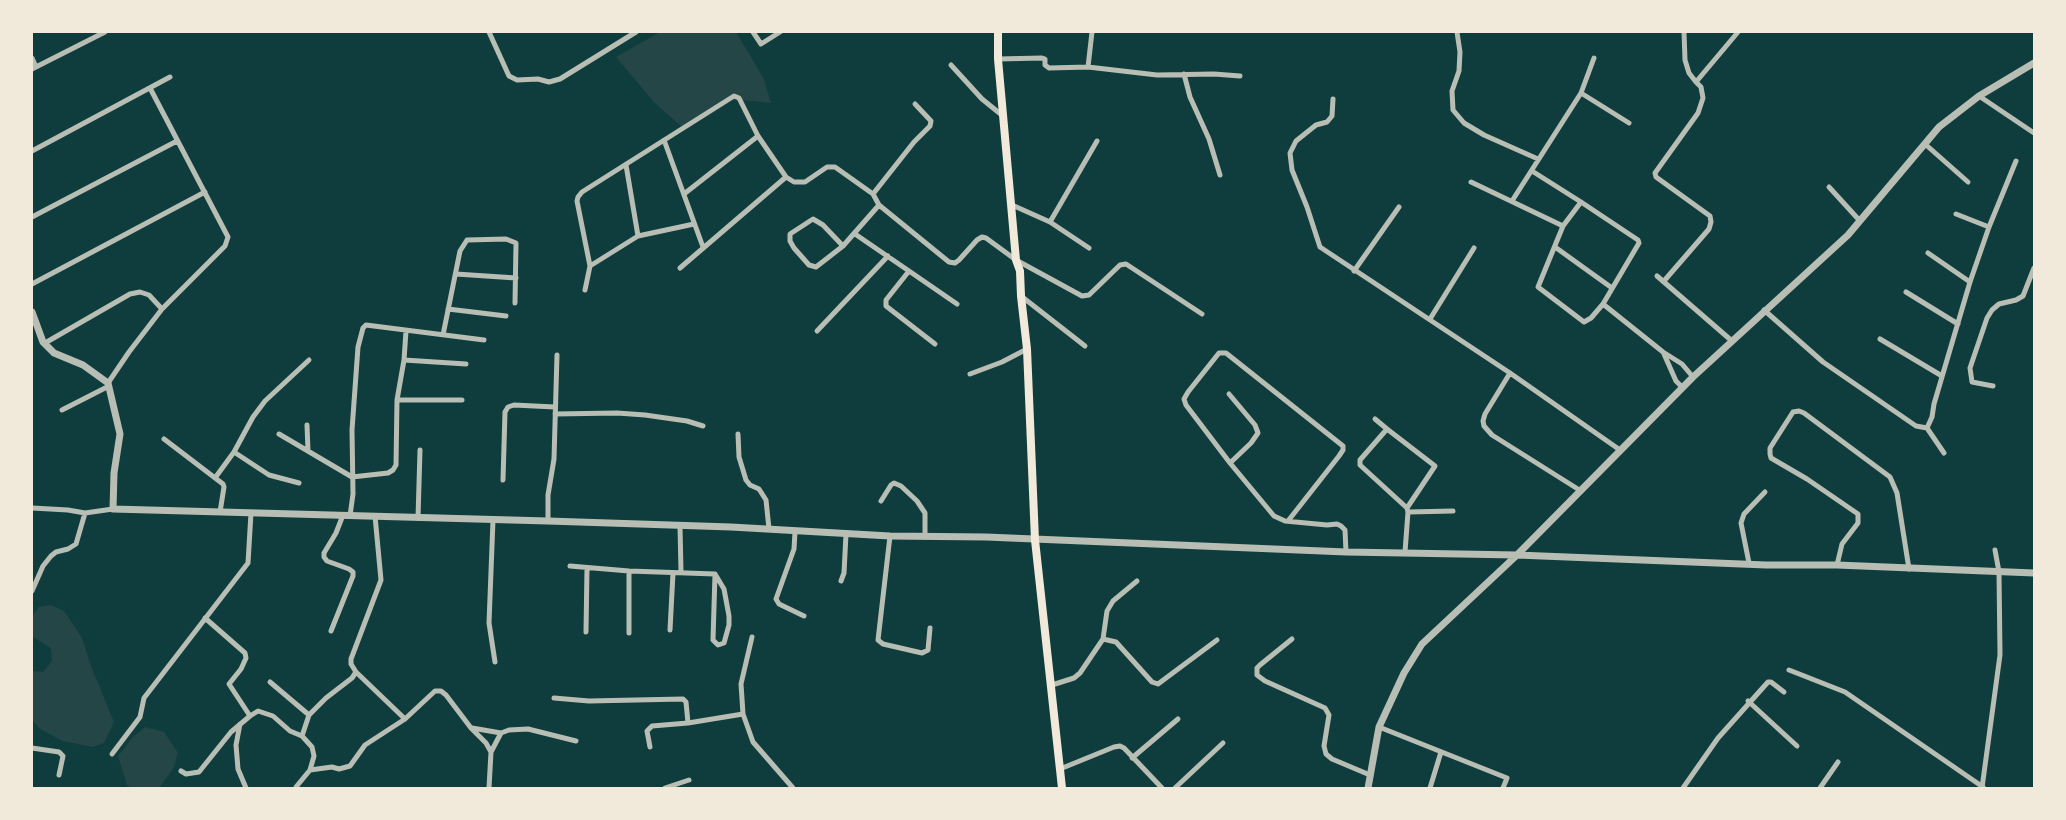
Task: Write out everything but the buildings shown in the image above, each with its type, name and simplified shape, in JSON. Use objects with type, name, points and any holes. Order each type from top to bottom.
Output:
[{"type":"main road","points":[[998,32],[998,59],[1016,260],[1020,271],[1027,349],[1035,540],[1062,789]]},
{"type":"street","points":[[32,58],[34,68],[105,32]]},
{"type":"street","points":[[489,32],[509,76],[517,80],[538,79],[549,82],[560,79],[636,32]]},
{"type":"street","points":[[753,32],[761,44],[780,32]]},
{"type":"street","points":[[1088,67],[1092,32]]},
{"type":"street","points":[[1457,32],[1460,52],[1459,72],[1452,91],[1453,110],[1464,123],[1484,135],[1538,159]]},
{"type":"street","points":[[1664,281],[1709,229],[1711,222],[1710,216],[1656,177],[1655,173],[1698,113],[1704,98],[1701,87],[1689,74],[1685,60],[1684,32]]},
{"type":"street","points":[[1696,82],[1738,32]]},
{"type":"street","points":[[998,59],[1042,58],[1045,59],[1045,66],[1049,68],[1088,67],[1157,75],[1240,76]]},
{"type":"street","points":[[1512,201],[1581,93],[1594,58]]},
{"type":"street","points":[[1368,789],[1380,727],[1404,673],[1422,644],[1518,555],[1682,387],[1848,236],[1940,127],[1979,96],[2034,63]]},
{"type":"street","points":[[951,65],[982,99],[1003,117]]},
{"type":"street","points":[[1184,74],[1190,97],[1209,139],[1220,175]]},
{"type":"street","points":[[32,151],[170,78]]},
{"type":"street","points":[[63,410],[108,385],[129,352],[162,309],[225,246],[228,237],[150,88]]},
{"type":"street","points":[[1581,93],[1629,123]]},
{"type":"street","points":[[585,290],[590,266],[577,201],[582,192],[734,96],[739,98],[759,136],[786,177],[794,182],[805,182],[831,166],[873,194],[879,205],[949,262],[959,260],[982,237],[986,238],[1016,260],[1082,296],[1089,295],[1120,265],[1126,264],[1202,314]]},
{"type":"street","points":[[1979,96],[2034,133]]},
{"type":"street","points":[[1333,99],[1332,116],[1327,122],[1316,125],[1296,141],[1290,153],[1292,170],[1320,247],[1510,373],[1620,450]]},
{"type":"street","points":[[873,194],[914,142],[930,126],[931,121],[915,104]]},
{"type":"street","points":[[684,194],[759,136]]},
{"type":"street","points":[[664,140],[703,247]]},
{"type":"street","points":[[32,217],[177,141]]},
{"type":"street","points":[[1050,222],[1097,141]]},
{"type":"street","points":[[1925,144],[1968,182]]},
{"type":"street","points":[[1927,428],[1970,282],[2016,161]]},
{"type":"street","points":[[626,165],[638,237]]},
{"type":"street","points":[[1532,171],[1581,202],[1638,240],[1638,246],[1603,304],[1591,318],[1584,322],[1541,290],[1538,283],[1563,226],[1581,202]]},
{"type":"street","points":[[680,268],[786,177]]},
{"type":"street","points":[[1472,182],[1563,226]]},
{"type":"street","points":[[1829,187],[1860,221]]},
{"type":"street","points":[[32,284],[205,192]]},
{"type":"street","points":[[843,246],[824,225],[813,219],[790,234],[790,241],[794,248],[809,265],[816,267],[843,246],[879,205]]},
{"type":"street","points":[[1012,205],[1050,222],[1089,248]]},
{"type":"street","points":[[1354,271],[1400,207]]},
{"type":"street","points":[[1956,214],[1989,227]]},
{"type":"street","points":[[590,266],[638,237],[694,224]]},
{"type":"street","points":[[855,234],[957,304]]},
{"type":"street","points":[[443,335],[460,251],[465,241],[473,238],[514,241],[517,246],[515,303]]},
{"type":"street","points":[[1430,319],[1474,248]]},
{"type":"street","points":[[1555,248],[1612,288]]},
{"type":"street","points":[[1928,253],[1970,282]]},
{"type":"street","points":[[817,330],[888,256]]},
{"type":"street","points":[[1993,386],[1972,382],[1970,368],[1992,310],[1999,304],[2023,296],[2034,268]]},
{"type":"street","points":[[909,271],[886,300],[886,306],[935,344]]},
{"type":"street","points":[[456,274],[516,278]]},
{"type":"street","points":[[1658,276],[1732,341]]},
{"type":"street","points":[[45,343],[130,294],[140,292],[149,295],[162,309]]},
{"type":"street","points":[[1906,292],[1958,324]]},
{"type":"street","points":[[1021,296],[1086,346]]},
{"type":"street","points":[[1603,304],[1663,352],[1682,364],[1693,377]]},
{"type":"street","points":[[448,309],[506,316]]},
{"type":"street","points":[[1764,310],[1822,362],[1916,426],[1927,428],[1944,453]]},
{"type":"street","points":[[32,312],[45,343],[54,353],[83,365],[108,385],[120,434],[114,473],[113,508]]},
{"type":"street","points":[[331,631],[353,576],[353,572],[349,569],[327,561],[324,553],[347,516],[352,477],[352,430],[358,347],[363,328],[366,326],[484,340]]},
{"type":"street","points":[[279,434],[352,477],[388,473],[393,470],[396,465],[397,400],[406,331]]},
{"type":"street","points":[[1880,339],[1942,376]]},
{"type":"street","points":[[970,374],[1002,362],[1027,349]]},
{"type":"street","points":[[1663,352],[1676,381],[1682,387]]},
{"type":"street","points":[[1288,521],[1339,456],[1343,446],[1226,353],[1219,353],[1184,399],[1186,405],[1274,516],[1288,521],[1341,526],[1345,530],[1346,552]]},
{"type":"street","points":[[548,521],[548,495],[554,459],[557,355]]},
{"type":"street","points":[[215,478],[234,452],[253,417],[266,401],[309,360]]},
{"type":"street","points":[[404,360],[465,364]]},
{"type":"street","points":[[1510,373],[1485,414],[1484,426],[1492,435],[1581,491]]},
{"type":"street","points":[[1229,394],[1254,425],[1257,433],[1251,443],[1230,463]]},
{"type":"street","points":[[397,400],[462,400]]},
{"type":"street","points":[[503,480],[505,412],[508,407],[514,405],[555,410],[645,415],[687,421],[703,426]]},
{"type":"street","points":[[1837,565],[1842,544],[1858,523],[1858,514],[1807,479],[1771,458],[1770,448],[1793,412],[1799,411],[1890,477],[1897,493],[1909,569]]},
{"type":"street","points":[[1375,419],[1435,466],[1407,510],[1405,552]]},
{"type":"street","points":[[307,425],[308,451]]},
{"type":"street","points":[[1387,429],[1360,460],[1360,465],[1407,510],[1453,511]]},
{"type":"street","points":[[738,434],[739,457],[746,480],[763,494],[766,500],[769,529]]},
{"type":"street","points":[[164,439],[224,487],[220,512]]},
{"type":"street","points":[[418,518],[420,450]]},
{"type":"street","points":[[234,452],[269,475],[299,483]]},
{"type":"street","points":[[880,501],[891,485],[894,483],[901,486],[917,501],[925,513],[925,537]]},
{"type":"street","points":[[1749,563],[1741,523],[1744,514],[1765,492]]},
{"type":"street","points":[[32,508],[85,513],[113,508],[548,521],[1346,552],[1518,555],[2034,573]]},
{"type":"street","points":[[32,591],[43,566],[51,556],[76,544],[85,513]]},
{"type":"street","points":[[112,754],[140,717],[144,698],[248,563],[251,513]]},
{"type":"street","points":[[375,516],[381,580],[351,664],[356,672],[405,719]]},
{"type":"street","points":[[493,520],[489,623],[495,662]]},
{"type":"street","points":[[680,526],[681,572]]},
{"type":"street","points":[[795,532],[794,549],[776,599],[779,604],[804,616]]},
{"type":"street","points":[[841,581],[844,573],[846,534]]},
{"type":"street","points":[[890,536],[878,640],[883,644],[922,653],[928,650],[930,628]]},
{"type":"street","points":[[1789,670],[1845,692],[1983,788],[2000,655],[1999,572],[1995,550]]},
{"type":"street","points":[[570,566],[715,574]]},
{"type":"street","points":[[586,632],[587,568]]},
{"type":"street","points":[[629,571],[629,633]]},
{"type":"street","points":[[670,630],[673,573]]},
{"type":"street","points":[[715,574],[724,589],[729,616],[729,626],[724,643],[718,645],[713,640],[715,574]]},
{"type":"street","points":[[1052,685],[1074,678],[1080,673],[1102,639],[1107,611],[1113,601],[1137,581]]},
{"type":"street","points":[[205,618],[245,653],[246,658],[241,669],[228,684],[249,716]]},
{"type":"street","points":[[752,637],[741,684],[743,714],[753,742],[794,789]]},
{"type":"street","points":[[1102,639],[1116,642],[1152,682],[1158,684],[1217,640]]},
{"type":"street","points":[[1292,639],[1260,665],[1256,672],[1257,675],[1265,681],[1325,708],[1329,715],[1324,746],[1326,754],[1332,759],[1370,775]]},
{"type":"street","points":[[302,736],[309,715],[356,672]]},
{"type":"street","points":[[1683,789],[1718,738],[1748,701],[1769,681],[1784,692]]},
{"type":"street","points":[[270,682],[309,715]]},
{"type":"street","points":[[310,770],[332,767],[339,769],[351,766],[365,745],[405,719],[435,691],[441,691],[486,743],[491,752]]},
{"type":"street","points":[[554,698],[589,702],[683,699],[686,702],[688,723]]},
{"type":"street","points":[[1748,701],[1797,746]]},
{"type":"street","points":[[181,771],[186,774],[199,772],[231,732],[258,711],[273,716],[290,731],[302,736],[312,747],[314,756],[310,770],[296,788]]},
{"type":"street","points":[[650,747],[648,728],[652,726],[743,714]]},
{"type":"street","points":[[1132,758],[1178,719]]},
{"type":"street","points":[[240,724],[236,746],[238,769],[246,789]]},
{"type":"street","points":[[1380,727],[1507,778],[1503,789]]},
{"type":"street","points":[[471,728],[501,733],[528,729],[576,741]]},
{"type":"street","points":[[489,789],[491,752],[501,733]]},
{"type":"street","points":[[1175,789],[1223,743]]},
{"type":"street","points":[[1060,769],[1119,746],[1124,748],[1162,789]]},
{"type":"street","points":[[32,748],[58,752],[63,756],[59,775]]},
{"type":"street","points":[[1430,789],[1441,752]]},
{"type":"street","points":[[1820,789],[1838,762]]},
{"type":"street","points":[[665,789],[689,780]]},
{"type":"shaded area","points":[[660,32],[736,32],[764,79],[771,103],[732,99],[683,128],[654,102],[616,57]]},
{"type":"shaded area","points":[[51,605],[64,611],[82,638],[114,722],[104,743],[92,747],[63,741],[40,729],[32,720],[32,671],[43,672],[52,661],[51,648],[33,637],[32,616],[39,607]]},
{"type":"shaded area","points":[[145,727],[164,732],[178,753],[173,769],[159,788],[131,788],[127,785],[118,756],[133,737]]}]
